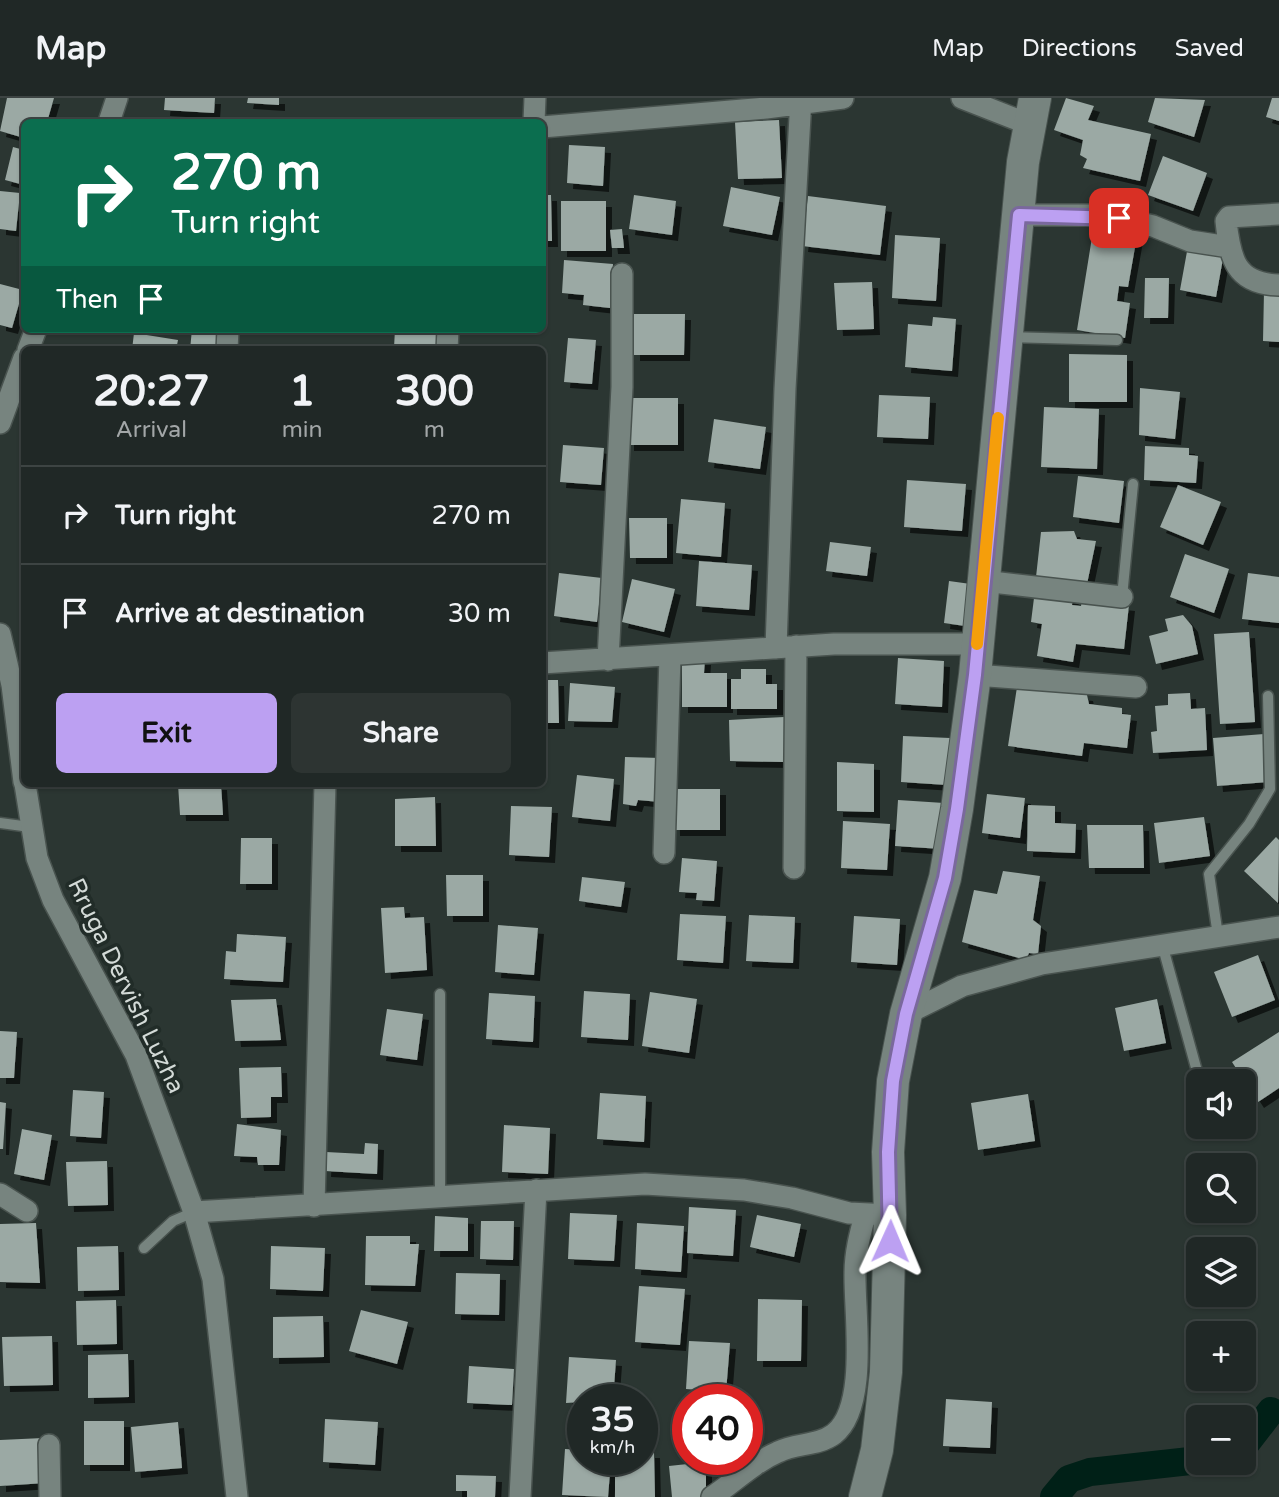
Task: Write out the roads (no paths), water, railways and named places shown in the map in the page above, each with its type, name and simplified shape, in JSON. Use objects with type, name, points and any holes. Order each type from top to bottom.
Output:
[{"type":"street","points":[[534,119],[535,98]]},
{"type":"street","points":[[546,127],[843,98]]},
{"type":"street","points":[[865,1497],[877,1450],[886,1372],[878,1215],[890,1114],[906,1014],[945,878],[976,660],[1006,337],[1032,111],[962,98]]},
{"type":"street","points":[[794,868],[786,647],[785,389],[801,101]]},
{"type":"street","points":[[1279,214],[1229,217],[1226,221],[1229,247],[1239,272],[1255,281],[1279,285]]},
{"type":"street","points":[[1019,215],[1119,218],[1153,226],[1189,241],[1229,247]]},
{"type":"street","points":[[608,660],[622,387],[622,274]]},
{"type":"street","points":[[0,423],[21,366]]},
{"type":"street","points":[[983,581],[1122,597]]},
{"type":"street","name":"Rruga Dervish Luzha","points":[[0,634],[6,684],[21,762]]},
{"type":"street","points":[[546,663],[786,647],[976,660],[1136,687]]},
{"type":"street","points":[[664,853],[670,656]]},
{"type":"street","name":"Rruga Dervish Luzha","points":[[25,787],[30,827],[53,900],[136,1055],[194,1212],[213,1279],[237,1497]]},
{"type":"street","points":[[314,1206],[325,787]]},
{"type":"street","points":[[906,1014],[962,986],[1042,964],[1279,927]]},
{"type":"street","points":[[194,1212],[645,1184],[698,1185],[792,1198],[878,1215]]},
{"type":"street","points":[[520,1497],[536,1190]]},
{"type":"street","points":[[0,1194],[27,1211]]},
{"type":"street","points":[[712,1497],[756,1463],[780,1450],[823,1441],[837,1432],[848,1412],[855,1373],[856,1254],[878,1215]]},
{"type":"street","points":[[49,1445],[50,1497]]},
{"type":"lane","points":[[1006,337],[1117,340]]},
{"type":"lane","points":[[1122,597],[1133,484]]},
{"type":"lane","points":[[1218,936],[1209,874],[1249,824],[1270,789],[1268,696]]},
{"type":"lane","points":[[0,823],[30,827]]},
{"type":"lane","points":[[1162,944],[1196,1069]]},
{"type":"lane","points":[[440,994],[440,1198]]},
{"type":"lane","points":[[144,1248],[173,1221],[194,1212]]},
{"type":"waterway","points":[[1256,1430],[1271,1411]]},
{"type":"waterway","points":[[1054,1497],[1069,1479],[1090,1472],[1186,1461]]}]
